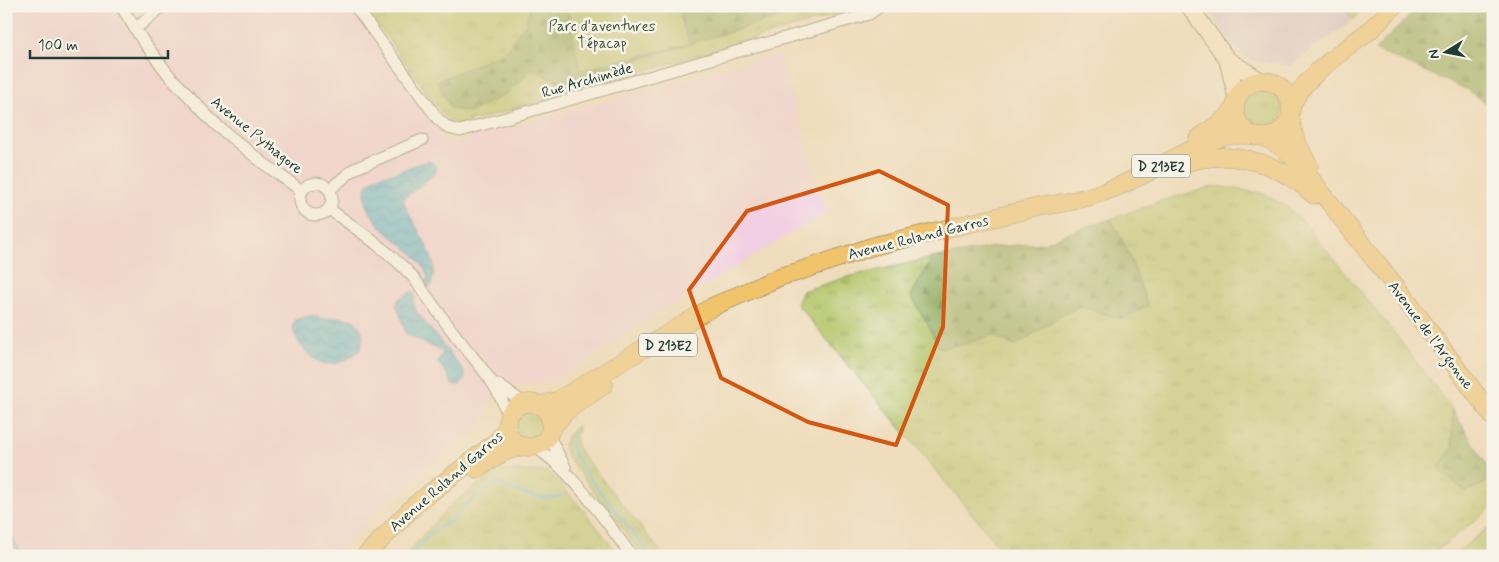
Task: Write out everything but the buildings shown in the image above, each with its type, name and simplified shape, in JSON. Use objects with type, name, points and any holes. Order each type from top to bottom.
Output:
[{"type":"main road","points":[[1189,6],[1227,59],[1246,73],[1268,82],[1286,94],[1290,112]]},
{"type":"main road","points":[[1236,103],[1246,86],[1291,80],[1307,71],[1388,6]]},
{"type":"main road","points":[[1227,59],[1239,124],[1245,130],[1259,136],[1280,132],[1284,128],[1295,98],[1310,79],[1370,30],[1394,6]]},
{"type":"main road","name":"Avenue Roland Garros","points":[[1043,206],[1114,180],[1171,154],[1203,136],[1223,121],[1232,113],[1236,103]]},
{"type":"main road","name":"Avenue de l'Argonne","points":[[1290,112],[1295,139],[1302,154],[1369,253]]},
{"type":"main road","name":"Avenue Roland Garros","points":[[532,404],[558,401],[712,307],[782,276],[874,246],[1043,206],[1070,202],[1131,181],[1216,139],[1232,135],[1259,136]]},
{"type":"main road","name":"Avenue de l'Argonne","points":[[1259,136],[1283,148],[1295,159],[1493,417]]},
{"type":"main road","points":[[1070,202],[1110,194],[1182,164],[1207,158],[1244,159],[1267,164],[1288,174],[1310,191],[1354,234]]},
{"type":"main road","name":"Avenue Roland Garros","points":[[550,432],[565,412],[638,363],[794,273]]},
{"type":"main road","points":[[532,404],[550,415],[550,432],[545,441],[528,446],[512,439],[508,422],[514,408],[532,404]]},
{"type":"main road","name":"Avenue Roland Garros","points":[[365,556],[416,504],[496,442],[508,422]]},
{"type":"main road","name":"Avenue Roland Garros","points":[[380,556],[419,516],[473,472],[504,452],[528,446]]},
{"type":"street","name":"Avenue Pythagore","points":[[121,6],[135,29],[168,74],[216,125],[302,191]]},
{"type":"street","points":[[135,29],[162,6]]},
{"type":"street","name":"Rue Archimède","points":[[355,6],[438,119],[448,128],[460,131],[869,14],[880,6]]},
{"type":"street","points":[[329,190],[354,169],[422,140]]},
{"type":"street","points":[[310,184],[325,186],[329,190],[332,199],[329,209],[320,215],[310,214],[302,207],[300,202],[302,191],[310,184]]},
{"type":"street","points":[[329,209],[405,268],[492,380],[503,401],[508,422]]},
{"type":"street","points":[[492,380],[532,404]]},
{"type":"street","points":[[550,432],[570,477]]},
{"type":"street","points":[[528,446],[546,454],[570,477],[632,556]]},
{"type":"highlighted area","points":[[879,171],[948,205],[943,327],[896,445],[808,422],[721,378],[689,290],[747,211]]},
{"type":"shaded area","points":[[6,6],[112,6],[124,25],[131,22],[139,34],[179,6],[348,6],[447,144],[779,54],[826,212],[652,317],[553,382],[520,383],[491,398],[479,428],[383,506],[335,556],[6,556]]},
{"type":"shaded area","points":[[1205,6],[1343,6],[1353,20],[1290,66],[1245,60]]},
{"type":"green space","points":[[364,6],[867,6],[459,125],[448,120],[439,109]]},
{"type":"green space","points":[[530,6],[803,6],[779,17],[560,83],[532,69],[509,92],[471,112],[451,109],[437,81],[503,53],[526,24]]},
{"type":"green space","name":"Parc d'aventures Tépacap","points":[[567,6],[677,6],[689,44],[580,70]]},
{"type":"green space","points":[[1343,6],[1367,6],[1353,20]]},
{"type":"green space","points":[[1420,6],[1493,6],[1493,109],[1466,89],[1375,50]]},
{"type":"green space","points":[[1263,91],[1276,97],[1282,110],[1276,123],[1263,129],[1250,123],[1244,110],[1250,97]]},
{"type":"green space","points":[[1215,186],[1262,193],[1284,205],[1301,219],[1392,330],[1452,409],[1452,448],[1466,492],[1493,479],[1493,506],[1430,556],[1007,556],[797,304],[803,291],[847,277],[932,258],[911,296],[926,321],[965,344],[992,335],[1048,324],[1079,306],[1122,319],[1148,305],[1124,243],[1111,219],[1164,200]]},
{"type":"green space","points":[[1111,219],[1124,243],[1148,305],[1122,319],[1079,306],[1015,346],[992,335],[965,344],[939,348],[911,296],[932,258],[993,247],[1043,243]]},
{"type":"green space","points":[[1452,409],[1493,475],[1493,479],[1466,492],[1438,469],[1452,448]]},
{"type":"green space","points":[[530,410],[540,414],[544,424],[540,434],[530,438],[520,434],[516,424],[520,414]]},
{"type":"green space","points":[[579,425],[576,436],[577,448],[664,556],[643,556],[566,455],[564,446],[566,438]]},
{"type":"green space","points":[[498,470],[549,472],[582,508],[620,556],[404,556],[453,503]]},
{"type":"green space","points":[[1493,524],[1493,556],[1452,556]]},
{"type":"water","points":[[429,161],[436,166],[436,173],[403,199],[431,255],[434,266],[429,288],[425,283],[428,278],[421,264],[409,250],[387,233],[374,218],[369,210],[365,192],[368,185],[377,177]]},
{"type":"water","points":[[412,291],[415,297],[413,301],[416,311],[463,370],[465,378],[460,385],[452,385],[448,375],[438,363],[443,352],[406,334],[396,306],[399,299]]},
{"type":"water","points":[[312,315],[324,319],[337,317],[354,320],[360,327],[363,335],[361,349],[347,359],[333,364],[325,364],[312,357],[297,339],[293,326],[295,320]]},
{"type":"waterway","points":[[573,433],[571,442],[574,454],[587,475],[651,556]]},
{"type":"waterway","points":[[410,556],[438,527],[452,521],[464,506],[496,483],[537,497],[554,498],[562,496]]},
{"type":"waterway","points":[[6,526],[21,556]]}]
